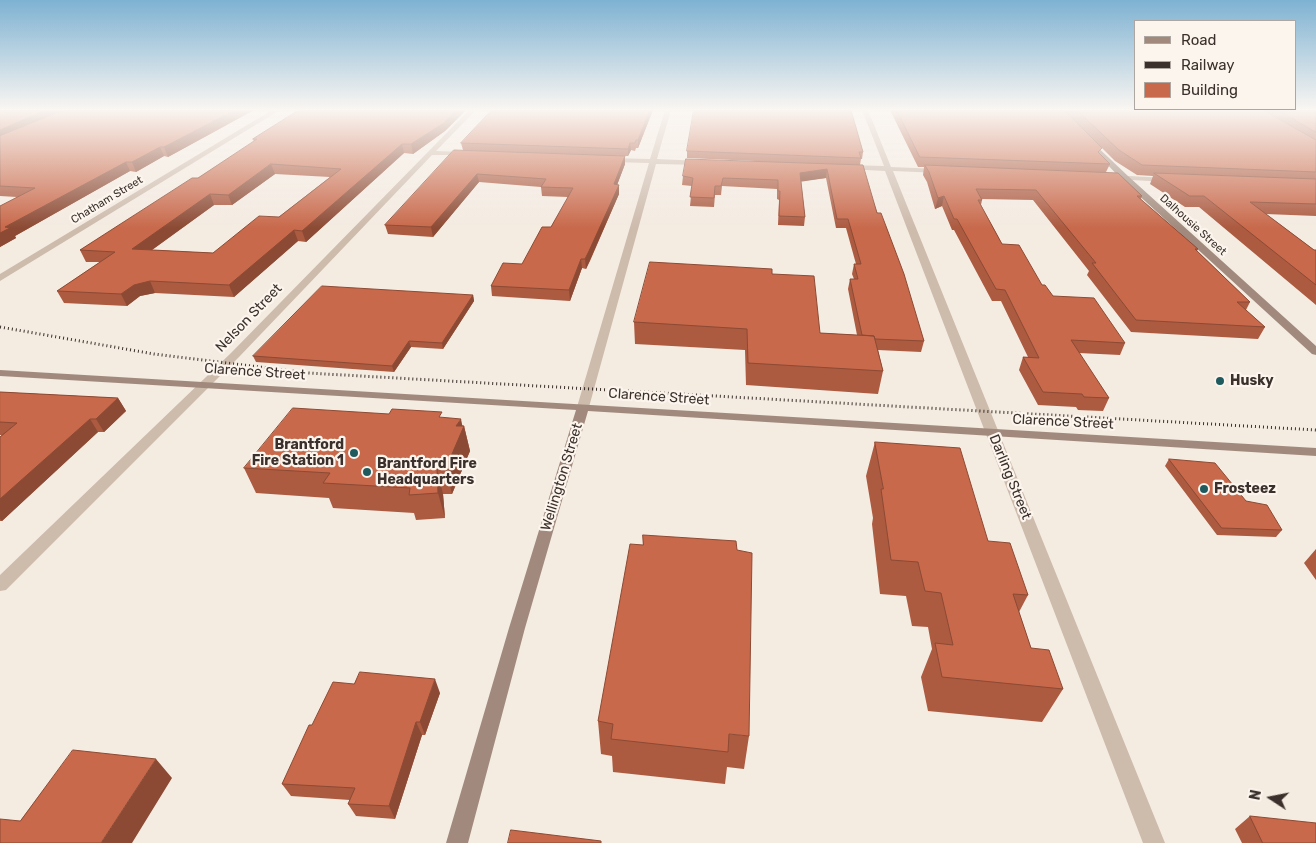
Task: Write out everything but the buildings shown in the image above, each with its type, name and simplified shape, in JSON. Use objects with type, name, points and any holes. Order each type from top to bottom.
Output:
[{"type":"main road","name":"Dalhousie Street","points":[[1096,149],[1125,178],[1316,352]]},
{"type":"main road","name":"Clarence Street","points":[[0,373],[1316,452]]},
{"type":"main road","name":"Wellington Street","points":[[457,843],[517,628],[583,407]]},
{"type":"street","name":"Chatham Street","points":[[0,278],[212,149]]},
{"type":"street","name":"Nelson Street","points":[[0,584],[205,384],[434,149]]},
{"type":"street","name":"Wellington Street","points":[[583,407],[657,149]]},
{"type":"street","name":"Darling Street","points":[[881,149],[1154,843]]},
{"type":"street","points":[[430,153],[478,155]]},
{"type":"street","points":[[604,160],[710,164]]},
{"type":"street","points":[[839,167],[946,171]]},
{"type":"street","points":[[1105,177],[1172,180]]},
{"type":"railway","points":[[0,327],[154,354],[308,373],[1316,430]]},
{"type":"place","name":"Husky","points":[[1220,381]]},
{"type":"place","name":"Brantford Fire Station 1","points":[[354,453]]},
{"type":"place","name":"Brantford Fire Headquarters","points":[[367,472]]},
{"type":"place","name":"Frosteez","points":[[1204,489]]}]
